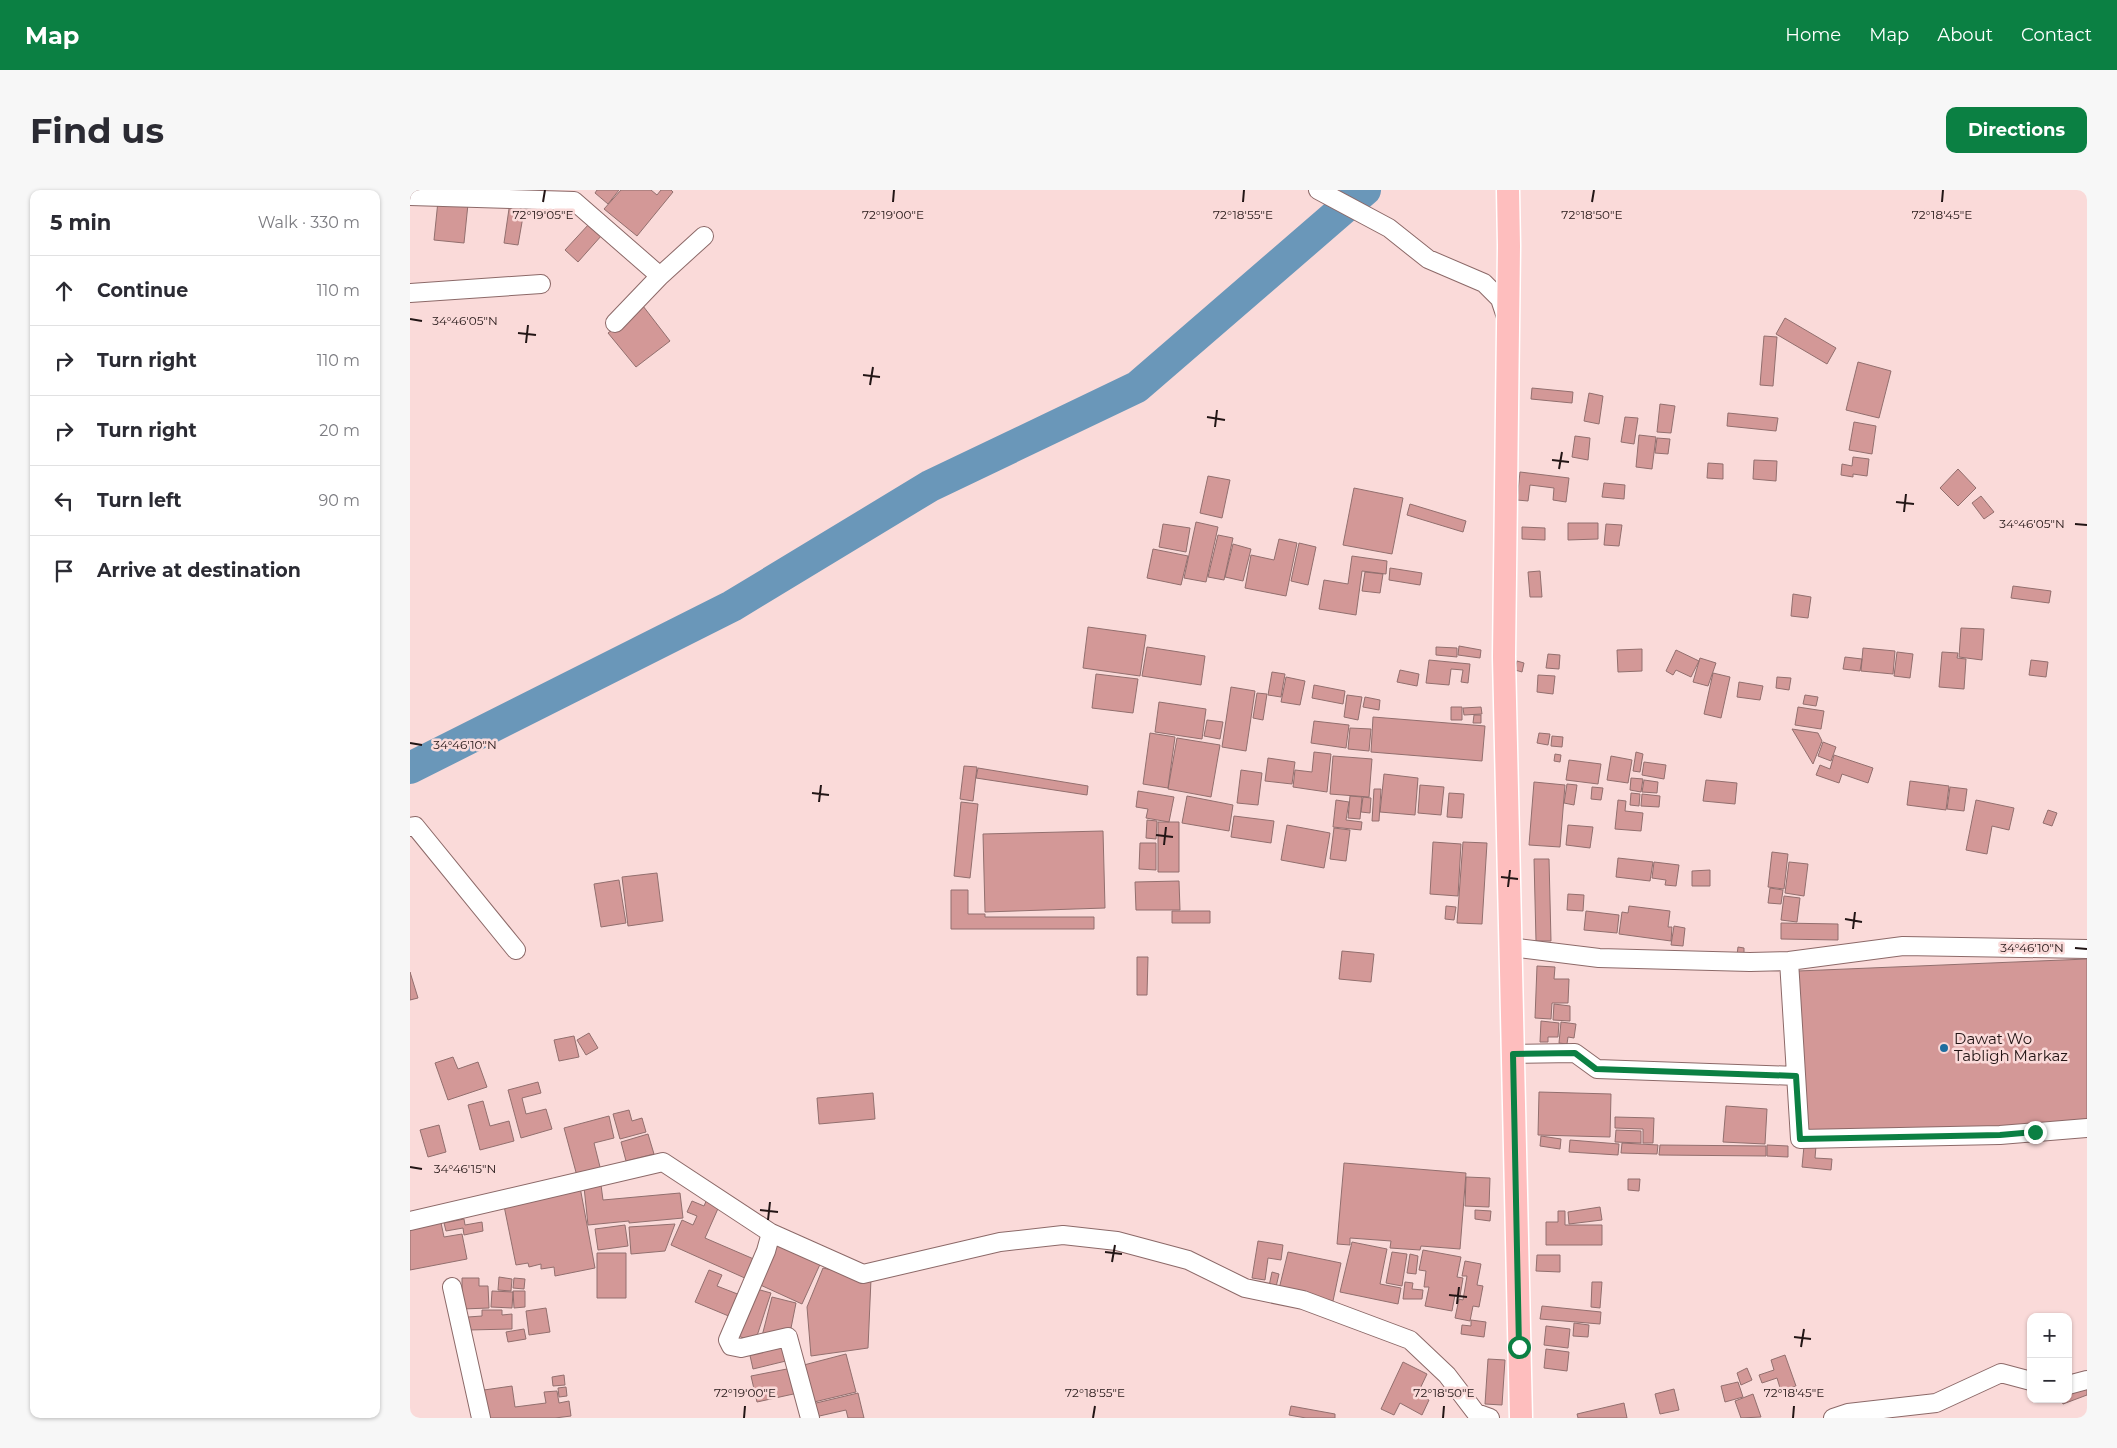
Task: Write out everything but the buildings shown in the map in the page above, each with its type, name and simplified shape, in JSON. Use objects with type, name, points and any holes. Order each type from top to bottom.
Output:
[{"type":"main road","points":[[1508,190],[1504,656],[1521,1418]]},
{"type":"street","points":[[1318,190],[1389,228],[1428,258],[1484,282],[1500,299],[1508,324]]},
{"type":"street","points":[[410,196],[574,201],[660,276]]},
{"type":"street","points":[[615,323],[660,276],[704,236]]},
{"type":"street","points":[[410,293],[541,284]]},
{"type":"street","points":[[410,827],[415,826],[516,950]]},
{"type":"street","points":[[1510,947],[1599,958],[1789,961],[1904,946],[2087,949]]},
{"type":"street","points":[[1789,961],[1800,1139],[2000,1135],[2087,1128]]},
{"type":"street","points":[[1513,1054],[1575,1053],[1596,1069],[1796,1076]]},
{"type":"street","points":[[410,1221],[663,1162],[771,1233],[863,1274],[1000,1242],[1063,1235],[1117,1241],[1188,1260],[1245,1288],[1303,1300],[1410,1340],[1448,1375],[1476,1413],[1490,1418]]},
{"type":"street","points":[[771,1233],[766,1251],[728,1340],[731,1346],[741,1348],[788,1337],[810,1418]]},
{"type":"street","points":[[452,1288],[481,1418]]},
{"type":"street","points":[[1833,1418],[1848,1413],[1936,1402],[2001,1373],[2027,1380]]},
{"type":"street","points":[[2072,1384],[2087,1380]]},
{"type":"waterway","points":[[410,768],[732,606],[930,486],[1137,387],[1365,190]]},
{"type":"place","name":"Dawat Wo Tabligh Markaz","points":[[1944,1048]]},
{"type":"route","points":[[1519,1347],[1513,1054],[1575,1053],[1596,1069],[1796,1076],[1800,1139],[2000,1135],[2035,1132]]}]
